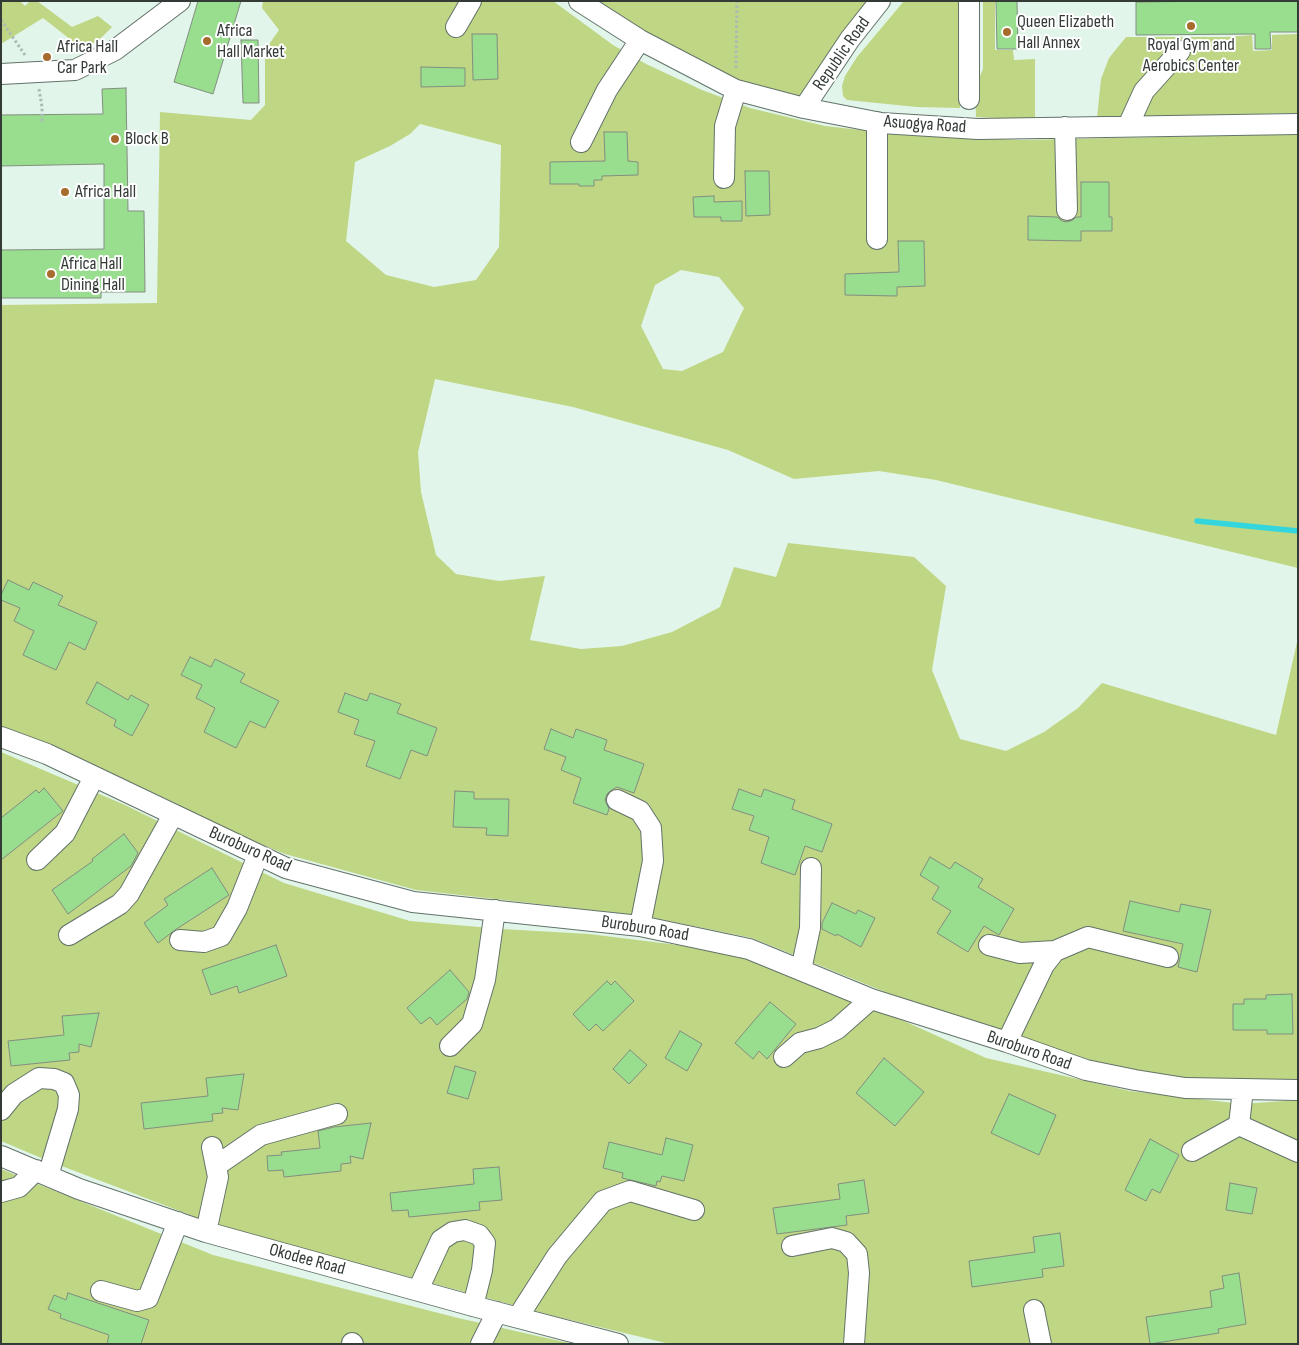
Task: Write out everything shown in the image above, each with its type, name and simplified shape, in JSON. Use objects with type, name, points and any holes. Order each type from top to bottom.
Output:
[{"type":"street","points":[[1,74],[75,70],[115,50],[180,1]]},
{"type":"street","points":[[456,27],[471,1]]},
{"type":"street","name":"Asuogya Road","points":[[580,1],[640,40],[736,90],[804,108],[877,122],[978,129],[1298,124]]},
{"type":"street","name":"Republic Road","points":[[804,108],[850,39],[880,1]]},
{"type":"street","points":[[969,1],[969,99]]},
{"type":"street","points":[[582,142],[607,90],[640,40]]},
{"type":"street","points":[[1128,126],[1144,91],[1180,51]]},
{"type":"street","points":[[724,178],[725,126],[736,90]]},
{"type":"street","points":[[877,122],[877,239]]},
{"type":"street","points":[[1065,127],[1067,210]]},
{"type":"street","name":"Buroburo Road","points":[[1,737],[47,754],[286,868],[412,902],[640,926],[750,949],[871,999],[1007,1042],[1086,1070],[1185,1088],[1298,1090]]},
{"type":"street","points":[[37,860],[64,832],[94,777]]},
{"type":"street","points":[[616,800],[640,811],[651,828],[653,861],[640,926]]},
{"type":"street","points":[[69,935],[120,904],[129,894],[172,815]]},
{"type":"street","points":[[180,940],[204,942],[220,936],[237,908],[258,855]]},
{"type":"street","points":[[801,970],[810,928],[811,868]]},
{"type":"street","points":[[450,1046],[472,1024],[486,980],[495,910]]},
{"type":"street","points":[[990,945],[1020,953],[1055,950],[1088,937],[1168,957]]},
{"type":"street","points":[[1007,1042],[1044,966],[1055,950]]},
{"type":"street","points":[[784,1057],[800,1043],[819,1038],[837,1029],[871,999]]},
{"type":"street","points":[[1,1110],[14,1094],[39,1078],[64,1082],[69,1094],[68,1109],[42,1173],[19,1187],[1,1192]]},
{"type":"street","points":[[1238,1125],[1243,1089]]},
{"type":"street","points":[[206,1232],[218,1176],[214,1156],[261,1135],[337,1114]]},
{"type":"street","points":[[1192,1151],[1238,1125]]},
{"type":"street","points":[[1238,1125],[1298,1152]]},
{"type":"street","name":"Okodee Road","points":[[1,1156],[79,1189],[206,1232],[618,1344]]},
{"type":"street","points":[[518,1317],[556,1256],[603,1200],[630,1190],[694,1210]]},
{"type":"street","points":[[101,1291],[137,1301],[148,1298],[178,1222]]},
{"type":"street","points":[[418,1290],[441,1240],[453,1232],[465,1230],[479,1235],[486,1243],[474,1306]]},
{"type":"street","points":[[792,1246],[832,1238],[846,1242],[857,1254],[859,1273],[854,1344]]},
{"type":"street","points":[[1034,1310],[1041,1344]]},
{"type":"street","points":[[481,1344],[497,1312]]},
{"type":"path","points":[[736,90],[737,1]]},
{"type":"green space","points":[[1,1],[20,1],[25,6],[30,1],[37,1],[72,27],[98,16],[112,27],[99,40],[90,45],[80,47],[43,18],[1,44]]},
{"type":"green space","points":[[263,1],[553,1],[613,45],[646,64],[702,90],[750,108],[825,126],[897,134],[1021,140],[1298,134],[1298,568],[936,480],[879,471],[794,479],[728,450],[573,407],[435,379],[418,452],[421,492],[436,555],[456,574],[499,581],[545,576],[530,640],[581,649],[622,646],[672,632],[720,607],[734,567],[776,577],[788,543],[914,557],[946,586],[932,670],[960,739],[1006,751],[1044,732],[1078,708],[1102,683],[1276,735],[1298,638],[1298,1082],[1268,1083],[1165,1077],[1084,1060],[954,1020],[752,938],[644,916],[416,890],[285,854],[231,832],[173,802],[37,740],[1,726],[1,305],[157,303],[160,112],[251,120],[265,105],[265,50],[279,30],[262,8]],"holes":[[[420,124],[501,145],[499,247],[476,280],[434,287],[386,275],[346,241],[355,162],[390,146],[410,134]],[[681,270],[719,277],[744,308],[723,352],[682,371],[663,369],[641,326],[655,285]]]},
{"type":"green space","points":[[589,1],[873,1],[803,101],[725,78]]},
{"type":"green space","points":[[904,1],[960,1],[960,108],[917,107],[847,100],[843,96],[842,86],[845,76],[857,57]]},
{"type":"green space","points":[[983,1],[995,1],[995,50],[1013,50],[1014,60],[1035,59],[1035,120],[976,117],[975,87],[983,69]]},
{"type":"green space","points":[[1298,34],[1298,113],[1097,118],[1101,79],[1109,58],[1126,37],[1227,37],[1252,35],[1253,51],[1272,50],[1272,35]]},
{"type":"green space","points":[[1,752],[125,805],[284,883],[410,921],[589,934],[734,952],[853,998],[986,1058],[1130,1091],[1242,1104],[1298,1100],[1298,1344],[670,1344],[554,1316],[219,1226],[1,1141]]},
{"type":"green space","points":[[1,1169],[213,1255],[458,1318],[573,1344],[1,1344]]},
{"type":"building","name":"Africa Hall Market","points":[[198,1],[241,1],[213,94],[174,82]]},
{"type":"building","name":"Queen Elizabeth Hall Annex","points":[[996,1],[1017,1],[1018,49],[997,49]]},
{"type":"building","points":[[1298,1],[1298,32],[1270,32],[1271,49],[1255,49],[1255,34],[1136,35],[1136,2]]},
{"type":"building","points":[[472,34],[497,34],[498,79],[473,80]]},
{"type":"building","points":[[241,40],[258,40],[259,103],[243,103]]},
{"type":"building","points":[[421,67],[465,68],[465,86],[421,87]]},
{"type":"building","points":[[126,88],[128,211],[144,211],[145,292],[101,292],[101,298],[1,298],[1,250],[104,249],[104,164],[1,166],[1,115],[103,114],[102,89]]},
{"type":"building","points":[[604,132],[627,132],[628,161],[638,162],[638,175],[602,176],[602,180],[594,180],[594,186],[550,184],[550,162],[605,161]]},
{"type":"building","points":[[745,171],[769,171],[770,215],[746,216]]},
{"type":"building","points":[[1081,182],[1109,182],[1109,217],[1112,217],[1112,231],[1081,231],[1081,241],[1028,240],[1028,216],[1057,217],[1067,222],[1076,217],[1081,217]]},
{"type":"building","points":[[714,196],[714,202],[742,201],[742,221],[721,221],[721,217],[694,217],[693,197]]},
{"type":"building","points":[[898,241],[924,241],[925,286],[897,287],[897,296],[845,295],[845,274],[899,272]]},
{"type":"building","points":[[8,580],[29,590],[33,582],[63,596],[58,605],[97,622],[85,650],[69,642],[56,670],[23,655],[34,631],[14,621],[20,608],[1,600],[1,595]]},
{"type":"building","points":[[190,657],[211,667],[215,659],[245,674],[240,682],[279,701],[265,728],[250,721],[236,748],[204,732],[215,708],[196,698],[202,685],[181,675]]},
{"type":"building","points":[[97,682],[128,700],[131,695],[149,705],[132,736],[114,726],[116,720],[86,703]]},
{"type":"building","points":[[345,693],[367,701],[370,693],[401,704],[397,713],[437,728],[427,756],[411,750],[400,779],[366,766],[375,741],[354,734],[359,720],[338,712]]},
{"type":"building","points":[[551,729],[573,738],[576,729],[607,740],[604,750],[644,764],[634,793],[617,787],[610,791],[605,800],[609,809],[607,815],[573,803],[581,778],[561,770],[566,757],[544,749]]},
{"type":"building","points":[[44,788],[63,811],[1,860],[1,818],[36,790],[39,793]]},
{"type":"building","points":[[739,789],[761,797],[764,789],[795,800],[792,809],[832,824],[822,852],[805,846],[795,875],[761,863],[769,837],[749,830],[754,816],[732,809]]},
{"type":"building","points":[[455,791],[474,792],[474,799],[509,799],[508,836],[486,835],[487,828],[453,827]]},
{"type":"building","points":[[124,834],[138,853],[131,866],[68,914],[52,890],[93,861],[92,859]]},
{"type":"building","points":[[930,857],[950,869],[955,862],[983,879],[978,887],[1014,909],[999,935],[984,926],[968,952],[937,933],[951,911],[932,899],[939,887],[920,875]]},
{"type":"building","points":[[212,868],[229,895],[158,943],[144,923],[168,905],[164,899]]},
{"type":"building","points":[[1130,901],[1179,912],[1181,904],[1211,910],[1197,972],[1178,967],[1183,944],[1123,931]]},
{"type":"building","points":[[832,903],[856,914],[858,910],[875,918],[861,947],[837,934],[836,936],[822,929],[822,923]]},
{"type":"building","points":[[276,945],[287,976],[239,993],[237,986],[211,995],[202,970]]},
{"type":"building","points":[[450,970],[469,992],[467,999],[437,1025],[430,1017],[421,1024],[407,1008]]},
{"type":"building","points":[[607,981],[611,985],[615,981],[634,1001],[603,1031],[596,1024],[589,1031],[573,1014]]},
{"type":"building","points":[[1292,994],[1293,1034],[1267,1034],[1267,1030],[1233,1030],[1233,1004],[1244,1004],[1244,999],[1266,999],[1266,995]]},
{"type":"building","points":[[770,1002],[796,1024],[767,1059],[759,1051],[753,1059],[735,1043]]},
{"type":"building","points":[[99,1013],[91,1047],[79,1044],[79,1052],[69,1053],[70,1060],[11,1066],[8,1041],[64,1035],[62,1016]]},
{"type":"building","points":[[680,1031],[702,1044],[687,1071],[665,1058]]},
{"type":"building","points":[[630,1050],[647,1065],[629,1084],[613,1069]]},
{"type":"building","points":[[884,1058],[924,1092],[895,1126],[856,1093]]},
{"type":"building","points":[[455,1066],[476,1072],[468,1099],[447,1093]]},
{"type":"building","points":[[244,1074],[238,1110],[222,1108],[223,1113],[212,1114],[213,1121],[144,1129],[141,1103],[208,1096],[206,1078]]},
{"type":"building","points":[[1009,1094],[1056,1115],[1039,1155],[991,1133]]},
{"type":"building","points":[[371,1123],[363,1159],[350,1156],[351,1163],[341,1164],[341,1171],[284,1177],[283,1170],[268,1171],[267,1156],[282,1155],[281,1152],[320,1148],[318,1131],[334,1127]]},
{"type":"building","points":[[666,1138],[693,1145],[684,1181],[662,1176],[660,1182],[657,1181],[656,1186],[622,1178],[623,1173],[603,1168],[609,1142],[662,1155]]},
{"type":"building","points":[[1150,1139],[1179,1155],[1160,1193],[1152,1189],[1146,1201],[1125,1190]]},
{"type":"building","points":[[499,1167],[502,1200],[479,1202],[480,1210],[409,1217],[408,1210],[392,1211],[390,1193],[474,1184],[473,1169]]},
{"type":"building","points":[[864,1180],[869,1213],[846,1216],[847,1225],[777,1234],[773,1208],[840,1199],[838,1184]]},
{"type":"building","points":[[1230,1183],[1257,1188],[1252,1214],[1226,1210]]},
{"type":"building","points":[[1060,1233],[1064,1266],[1042,1269],[1043,1277],[972,1287],[969,1261],[1035,1252],[1033,1237]]},
{"type":"building","points":[[1239,1273],[1246,1324],[1218,1329],[1219,1333],[1150,1344],[1146,1317],[1212,1307],[1210,1291],[1224,1288],[1222,1276]]},
{"type":"building","points":[[68,1293],[149,1320],[141,1344],[107,1344],[109,1335],[60,1318],[61,1314],[48,1309],[54,1295],[66,1300]]},
{"type":"waterway","points":[[1197,521],[1298,531]]},
{"type":"place","name":"Royal Gym and Aerobics Center","points":[[1191,26]]},
{"type":"place","name":"Queen Elizabeth Hall Annex","points":[[1007,32]]},
{"type":"place","name":"Africa Hall Market","points":[[207,41]]},
{"type":"place","name":"Africa Hall Car Park","points":[[47,57]]},
{"type":"place","name":"Block B","points":[[115,139]]},
{"type":"place","name":"Africa Hall","points":[[65,192]]},
{"type":"place","name":"Africa Hall Dining Hall","points":[[51,274]]}]
